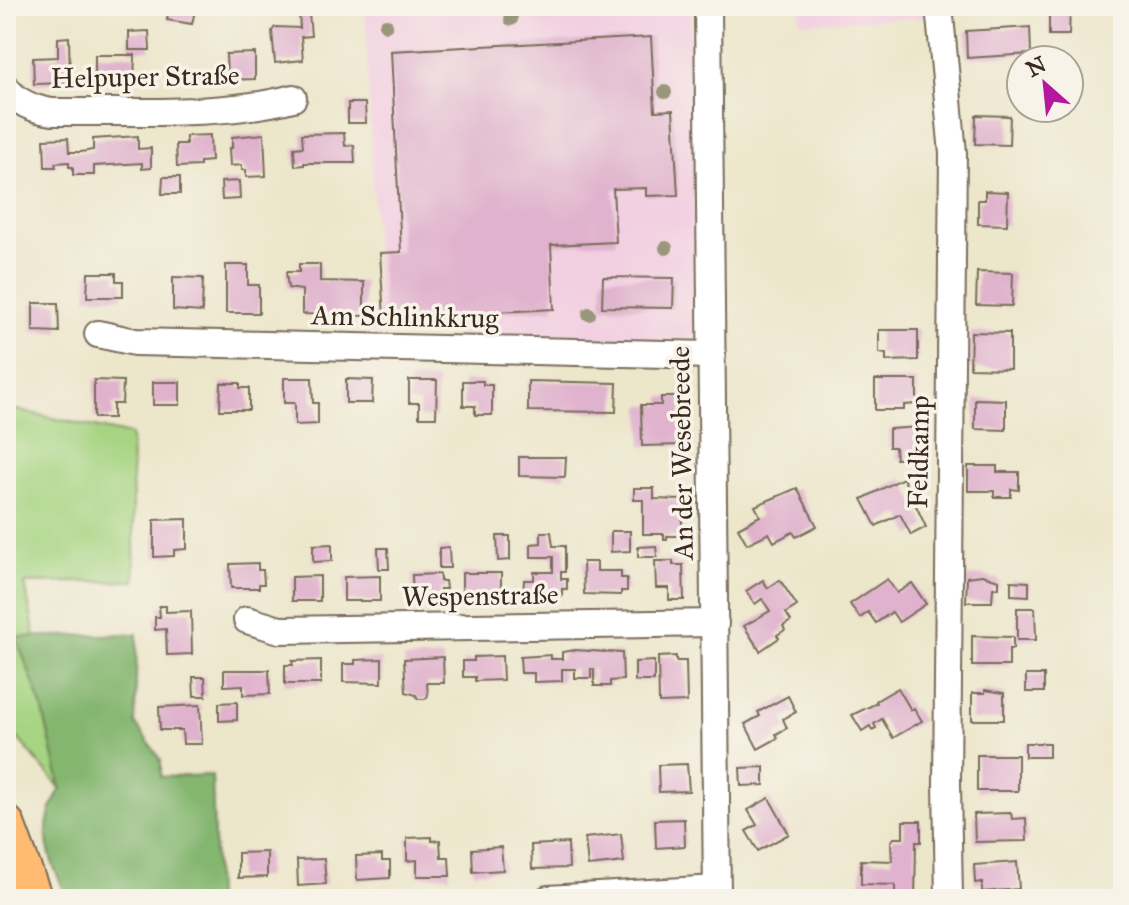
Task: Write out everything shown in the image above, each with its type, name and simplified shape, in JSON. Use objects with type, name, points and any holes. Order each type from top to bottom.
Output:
[{"type":"highway","points":[[6,824],[34,899]]},
{"type":"street","name":"An der Wesebreede","points":[[708,6],[717,894]]},
{"type":"street","name":"Feldkamp","points":[[939,6],[953,153],[947,783],[949,899]]},
{"type":"street","name":"Helpuper Straße","points":[[6,88],[15,99],[36,110],[52,112],[267,105],[293,98]]},
{"type":"street","name":"Am Schlinkkrug","points":[[98,334],[135,342],[712,355]]},
{"type":"street","name":"Wespenstraße","points":[[247,620],[280,630],[715,623]]},
{"type":"street","points":[[548,899],[717,894]]},
{"type":"shaded area","points":[[365,6],[691,6],[696,334],[688,340],[379,332]]},
{"type":"shaded area","points":[[800,6],[930,6],[931,17],[800,23]]},
{"type":"green space","points":[[6,399],[12,409],[131,435],[135,581],[25,583],[35,637],[16,638],[42,706],[61,789],[15,735],[6,707]]},
{"type":"green space","points":[[137,634],[135,723],[161,760],[161,777],[212,775],[216,899],[68,899],[51,857],[48,817],[61,788],[42,706],[16,637]]},
{"type":"building","points":[[169,6],[196,6],[192,24],[167,20]]},
{"type":"building","points":[[1049,9],[1070,9],[1069,35],[1049,35]]},
{"type":"building","points":[[309,13],[311,36],[301,37],[303,60],[275,63],[272,31],[275,27],[300,28],[299,14]]},
{"type":"building","points":[[1030,27],[1031,44],[1005,44],[1005,56],[967,58],[966,31]]},
{"type":"building","points":[[149,31],[150,50],[129,50],[129,32]]},
{"type":"building","points":[[69,37],[70,83],[34,84],[33,58],[58,57],[58,38]]},
{"type":"building","points":[[651,37],[655,111],[673,110],[678,195],[646,196],[646,188],[613,189],[616,242],[551,245],[554,309],[384,318],[380,253],[401,252],[391,51]]},
{"type":"building","points":[[255,53],[255,79],[227,80],[226,54]]},
{"type":"building","points":[[95,55],[135,55],[134,82],[95,82]]},
{"type":"building","points":[[348,103],[365,103],[366,123],[348,123]]},
{"type":"building","points":[[976,115],[1005,116],[1005,124],[1010,124],[1009,145],[975,144]]},
{"type":"building","points":[[344,133],[345,146],[354,145],[355,163],[304,163],[295,166],[294,148],[303,147],[302,134]]},
{"type":"building","points":[[264,134],[266,176],[246,177],[242,165],[230,166],[232,137]]},
{"type":"building","points":[[210,135],[211,161],[200,162],[200,166],[177,167],[176,144],[186,144],[186,136]]},
{"type":"building","points":[[138,136],[138,149],[151,148],[151,168],[142,169],[142,163],[94,166],[94,175],[73,175],[69,162],[45,167],[44,139],[68,138],[69,152],[81,152],[93,150],[93,139]]},
{"type":"building","points":[[163,177],[180,177],[180,194],[162,194]]},
{"type":"building","points":[[239,181],[240,199],[222,200],[221,182]]},
{"type":"building","points":[[985,191],[1008,192],[1007,225],[978,224],[978,200],[985,200]]},
{"type":"building","points":[[299,264],[320,264],[320,281],[364,282],[364,316],[302,314],[302,290],[288,288],[286,272],[299,272]]},
{"type":"building","points":[[226,265],[248,265],[248,285],[259,285],[259,313],[226,313]]},
{"type":"building","points":[[977,272],[1013,273],[1012,306],[976,305]]},
{"type":"building","points":[[88,273],[116,273],[116,281],[123,281],[123,297],[87,297]]},
{"type":"building","points":[[173,277],[203,278],[202,312],[173,310]]},
{"type":"building","points":[[603,277],[674,278],[673,308],[602,307]]},
{"type":"building","points":[[33,303],[58,303],[59,332],[33,331]]},
{"type":"building","points":[[879,330],[918,330],[918,360],[886,361],[886,354],[879,353]]},
{"type":"building","points":[[971,332],[1010,333],[1010,369],[970,368]]},
{"type":"building","points":[[284,378],[312,378],[313,403],[318,403],[318,424],[295,425],[295,403],[284,403]]},
{"type":"building","points":[[346,379],[373,380],[372,403],[346,403]]},
{"type":"building","points":[[94,380],[123,381],[122,404],[113,404],[113,418],[94,418]]},
{"type":"building","points":[[409,380],[437,380],[436,417],[419,417],[419,403],[409,403]]},
{"type":"building","points":[[875,380],[917,380],[917,404],[904,405],[904,410],[875,410]]},
{"type":"building","points":[[463,381],[483,381],[483,385],[492,385],[492,415],[475,415],[475,406],[463,406]]},
{"type":"building","points":[[528,381],[617,383],[616,412],[528,411]]},
{"type":"building","points":[[153,382],[180,382],[180,405],[153,405]]},
{"type":"building","points":[[221,383],[240,383],[240,388],[249,388],[249,410],[220,410]]},
{"type":"building","points":[[661,397],[681,397],[682,445],[642,446],[641,405],[661,405]]},
{"type":"building","points":[[975,399],[1006,400],[1006,430],[975,429]]},
{"type":"building","points":[[920,427],[921,458],[896,459],[895,447],[889,447],[889,429]]},
{"type":"building","points":[[519,457],[566,457],[565,477],[519,476]]},
{"type":"building","points":[[968,466],[997,466],[997,472],[1019,472],[1019,490],[1011,489],[1011,497],[994,497],[994,491],[968,491]]},
{"type":"building","points":[[903,478],[926,527],[911,535],[900,514],[876,526],[862,499]]},
{"type":"building","points":[[634,488],[654,488],[654,499],[682,500],[682,536],[667,536],[664,540],[664,534],[643,534],[643,500],[634,500]]},
{"type":"building","points":[[797,488],[817,526],[796,537],[793,532],[774,542],[769,533],[747,544],[738,528],[760,516],[755,506]]},
{"type":"building","points":[[187,519],[187,549],[174,550],[174,556],[154,557],[154,520]]},
{"type":"building","points":[[611,531],[630,531],[630,551],[611,552]]},
{"type":"building","points":[[541,532],[551,532],[553,546],[565,546],[565,572],[561,572],[561,579],[567,579],[567,589],[562,589],[562,596],[523,597],[524,580],[534,580],[534,572],[553,572],[553,557],[531,557],[531,544],[541,543]]},
{"type":"building","points":[[497,536],[510,536],[510,560],[498,561]]},
{"type":"building","points":[[332,544],[332,561],[313,562],[313,545]]},
{"type":"building","points":[[656,546],[657,557],[638,557],[638,547]]},
{"type":"building","points":[[449,547],[450,568],[439,568],[439,548]]},
{"type":"building","points":[[378,548],[388,548],[389,569],[379,569]]},
{"type":"building","points":[[655,561],[673,561],[673,565],[683,565],[684,600],[669,600],[669,588],[656,588]]},
{"type":"building","points":[[583,562],[597,562],[597,571],[621,571],[621,578],[627,578],[627,591],[621,591],[621,595],[584,594]]},
{"type":"building","points":[[258,563],[258,570],[263,570],[264,584],[259,584],[259,588],[231,588],[230,564]]},
{"type":"building","points":[[462,573],[501,573],[501,597],[462,598]]},
{"type":"building","points":[[440,574],[440,581],[445,581],[446,589],[440,589],[441,598],[413,599],[412,575]]},
{"type":"building","points":[[982,575],[999,580],[999,588],[993,588],[992,602],[966,602],[967,577]]},
{"type":"building","points":[[320,576],[320,601],[292,601],[292,577]]},
{"type":"building","points":[[380,576],[380,601],[344,601],[344,577]]},
{"type":"building","points":[[887,579],[897,593],[912,583],[926,604],[899,622],[892,612],[876,623],[868,612],[860,618],[850,604]]},
{"type":"building","points":[[763,580],[768,588],[780,580],[797,606],[786,613],[791,621],[783,626],[785,630],[777,635],[779,638],[760,651],[744,626],[770,611],[762,599],[755,604],[746,591]]},
{"type":"building","points":[[1011,581],[1029,582],[1029,596],[1011,595]]},
{"type":"building","points":[[159,606],[166,606],[166,612],[191,611],[192,654],[167,655],[166,629],[155,630],[155,617],[160,617]]},
{"type":"building","points":[[1017,608],[1035,608],[1036,640],[1017,640]]},
{"type":"building","points":[[972,636],[1013,637],[1009,666],[972,666]]},
{"type":"building","points":[[562,652],[622,653],[623,680],[610,681],[610,686],[594,686],[594,669],[591,669],[591,678],[575,678],[575,669],[562,669],[562,681],[534,682],[534,673],[521,673],[520,657],[551,655],[551,659],[562,659]]},
{"type":"building","points":[[502,656],[503,680],[475,681],[475,677],[463,677],[463,661],[474,661],[474,657]]},
{"type":"building","points":[[676,656],[676,661],[686,661],[687,702],[659,703],[658,657]]},
{"type":"building","points":[[443,657],[444,683],[427,683],[428,696],[425,699],[418,699],[416,695],[406,692],[404,659]]},
{"type":"building","points":[[382,659],[382,683],[343,682],[343,664],[355,664],[355,660]]},
{"type":"building","points":[[321,660],[321,684],[285,684],[285,665],[293,665],[292,661]]},
{"type":"building","points":[[654,661],[654,681],[635,681],[635,662]]},
{"type":"building","points":[[224,670],[269,670],[270,694],[243,695],[243,685],[224,686]]},
{"type":"building","points":[[1026,675],[1044,675],[1044,692],[1026,692]]},
{"type":"building","points":[[193,677],[205,677],[206,696],[194,696]]},
{"type":"building","points":[[898,688],[911,710],[914,708],[922,721],[893,738],[882,719],[874,724],[876,728],[872,730],[870,726],[862,731],[852,715]]},
{"type":"building","points":[[985,690],[1004,693],[1004,720],[972,720],[972,693],[985,693]]},
{"type":"building","points":[[788,696],[796,712],[783,719],[787,728],[776,734],[778,738],[758,749],[745,724],[760,716],[758,712]]},
{"type":"building","points":[[237,702],[237,720],[219,721],[219,703]]},
{"type":"building","points":[[200,705],[202,744],[183,744],[182,730],[160,730],[159,707]]},
{"type":"building","points":[[1025,743],[1049,743],[1049,757],[1025,757]]},
{"type":"building","points":[[977,755],[1018,755],[1018,791],[977,791]]},
{"type":"building","points":[[687,764],[689,791],[659,792],[658,765]]},
{"type":"building","points":[[764,767],[764,785],[741,786],[740,768]]},
{"type":"building","points":[[769,798],[789,834],[758,851],[746,831],[757,825],[748,810]]},
{"type":"building","points":[[1011,813],[1012,819],[1026,818],[1027,841],[975,842],[974,814]]},
{"type":"building","points":[[684,819],[685,846],[656,848],[655,820]]},
{"type":"building","points":[[903,821],[921,821],[921,842],[916,842],[915,899],[895,899],[895,885],[861,884],[861,860],[892,861],[891,842],[894,838],[903,838]]},
{"type":"building","points":[[621,834],[624,862],[588,866],[585,838]]},
{"type":"building","points":[[432,837],[432,841],[440,840],[441,857],[449,857],[450,876],[417,876],[417,860],[407,861],[407,838]]},
{"type":"building","points":[[568,843],[569,868],[532,869],[531,845]]},
{"type":"building","points":[[501,847],[503,870],[473,872],[472,849]]},
{"type":"building","points":[[267,852],[267,877],[238,878],[238,853]]},
{"type":"building","points":[[382,855],[382,861],[390,861],[390,878],[357,880],[356,856]]},
{"type":"building","points":[[324,859],[326,884],[298,886],[297,860]]},
{"type":"building","points":[[1017,862],[1019,889],[982,892],[982,882],[975,883],[974,865]]}]
